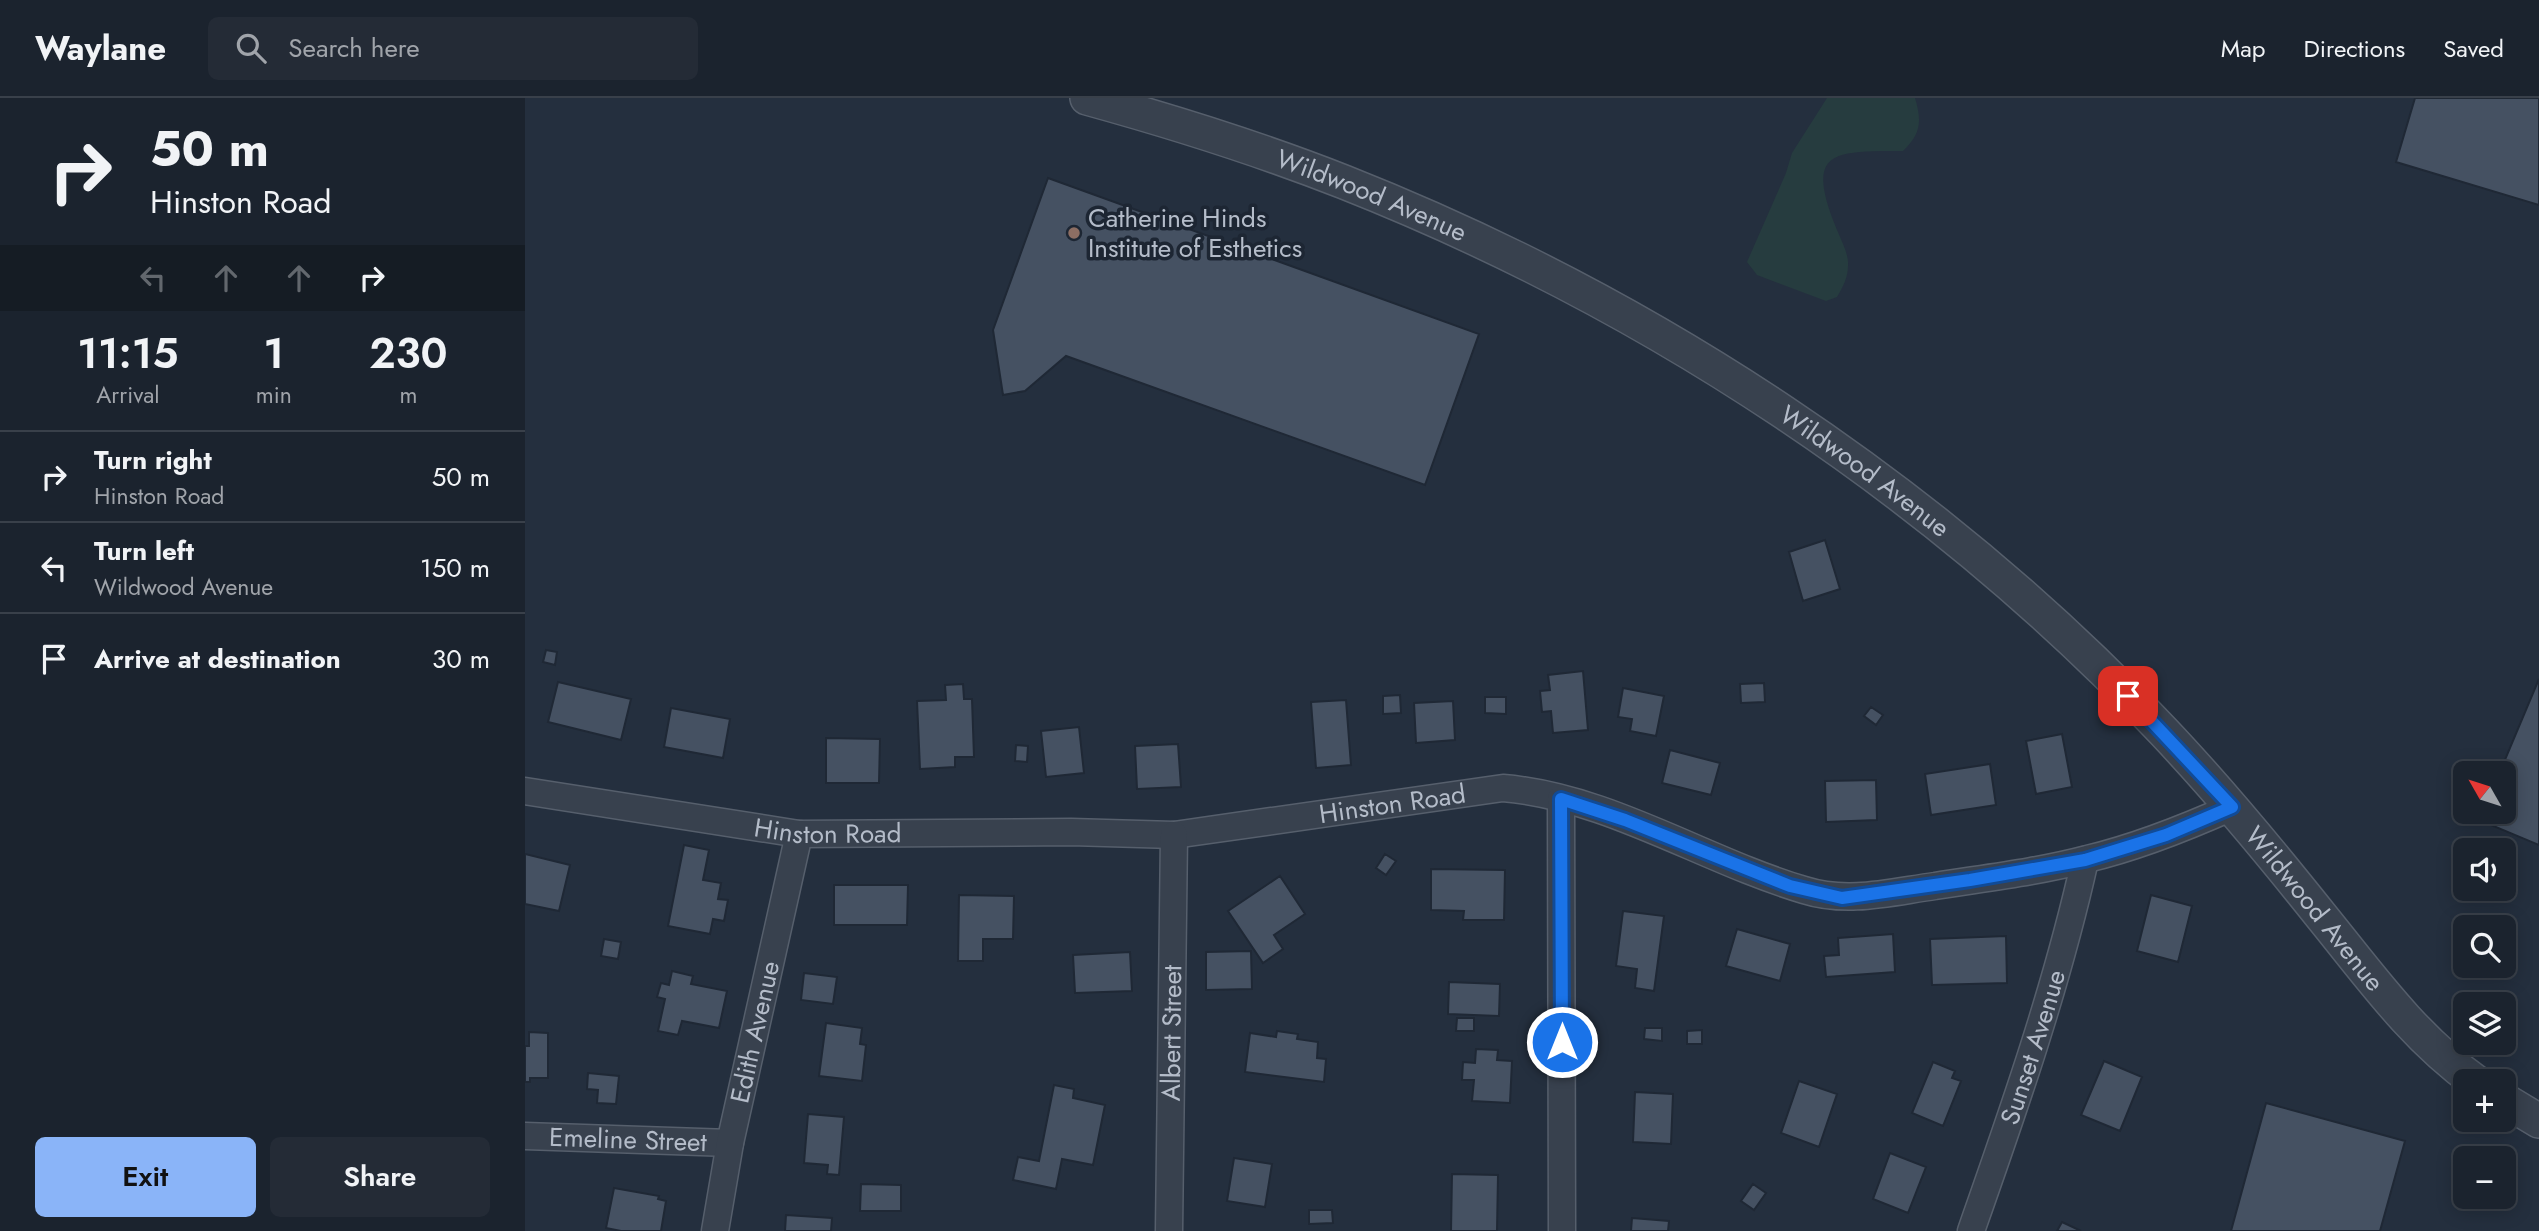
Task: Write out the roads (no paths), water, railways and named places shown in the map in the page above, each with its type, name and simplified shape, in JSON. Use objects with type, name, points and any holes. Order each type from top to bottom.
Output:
[{"type":"street","name":"Wildwood Avenue","points":[[1087,98],[1238,143],[1401,205],[1541,271],[1703,361],[1870,473],[1979,559],[2095,664],[2162,730],[2232,807],[2388,1001],[2439,1053],[2459,1069]]},
{"type":"street","name":"Hinston Road","points":[[525,791],[799,834],[1071,832],[1174,835],[1488,789],[1530,791],[1625,820],[1785,884],[1842,898],[2085,860],[2166,835],[2232,807]]},
{"type":"street","points":[[1561,799],[1562,1231]]},
{"type":"street","name":"Edith Avenue","points":[[715,1231],[730,1143],[799,834]]},
{"type":"street","name":"Albert Street","points":[[1169,1231],[1174,835]]},
{"type":"street","name":"Sunset Avenue","points":[[1971,1231],[2037,1035],[2074,909],[2085,860]]},
{"type":"street","points":[[2516,1108],[2539,1121]]},
{"type":"street","name":"Emeline Street","points":[[525,1136],[730,1143]]},
{"type":"place","name":"Catherine Hinds Institute of Esthetics","points":[[1074,233]]}]
